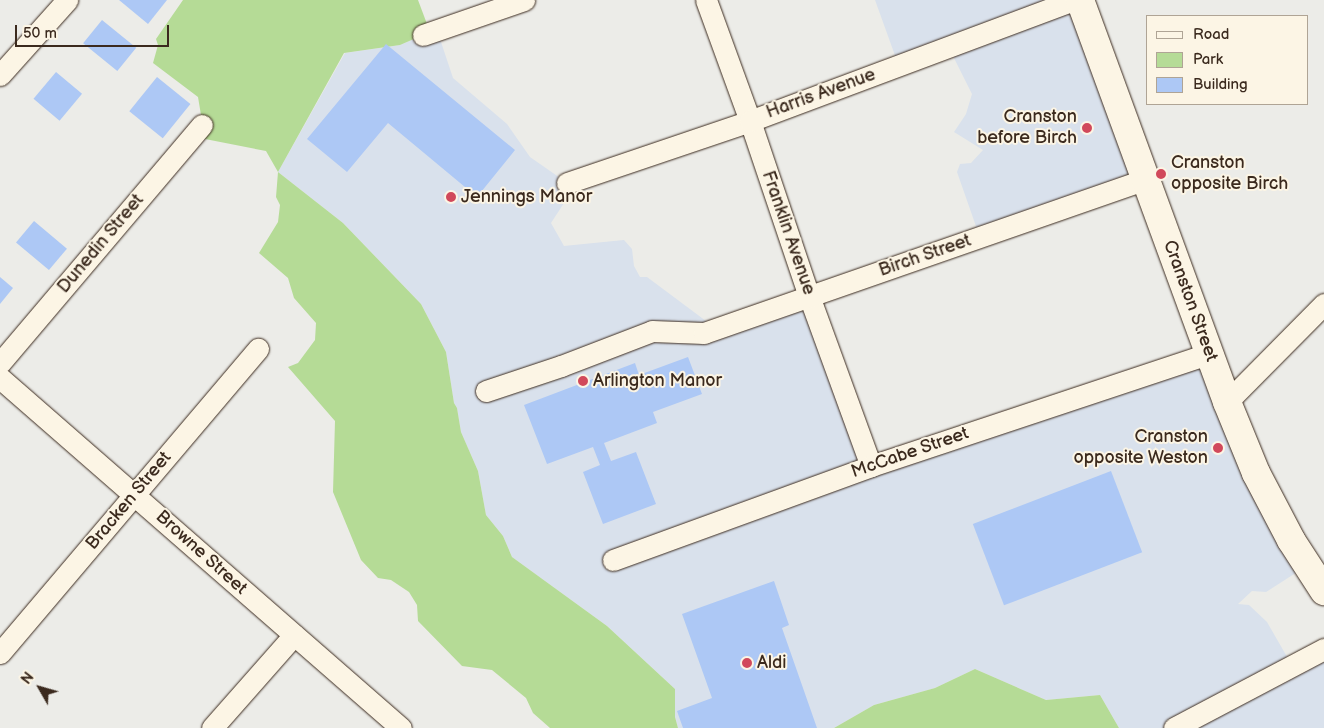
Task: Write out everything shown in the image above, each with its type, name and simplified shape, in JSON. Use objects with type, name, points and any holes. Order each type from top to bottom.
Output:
[{"type":"main road","name":"Cranston Street","points":[[1080,0],[1227,402],[1270,502],[1291,540],[1321,579]]},
{"type":"street","points":[[2,71],[66,0]]},
{"type":"street","points":[[423,35],[524,0]]},
{"type":"street","name":"Franklin Avenue","points":[[706,0],[750,120],[809,296],[871,466]]},
{"type":"street","name":"Harris Avenue","points":[[567,183],[750,120],[1074,0]]},
{"type":"street","name":"Dunedin Street","points":[[0,363],[202,125]]},
{"type":"street","name":"Birch Street","points":[[486,391],[561,366],[652,331],[704,333],[1146,179]]},
{"type":"street","points":[[1227,402],[1324,304]]},
{"type":"street","name":"Bracken Street","points":[[0,652],[258,349]]},
{"type":"street","name":"McCabe Street","points":[[613,560],[871,466],[1210,353]]},
{"type":"street","name":"Browne Street","points":[[0,378],[401,728]]},
{"type":"street","points":[[212,728],[294,635]]},
{"type":"street","points":[[1174,728],[1324,649]]},
{"type":"shaded area","points":[[875,0],[1079,0],[1143,171],[978,232],[957,172],[960,164],[971,163],[983,150],[954,132],[966,114],[972,94],[949,48],[897,61]]},
{"type":"shaded area","points":[[430,32],[438,33],[453,78],[507,124],[530,157],[563,180],[579,180],[551,223],[564,246],[624,240],[632,249],[634,266],[640,277],[647,277],[714,327],[808,293],[879,467],[1206,352],[1305,567],[1266,592],[1252,591],[1238,604],[1249,605],[1267,622],[1290,662],[1324,646],[1324,728],[1119,728],[1100,695],[1046,700],[975,669],[935,688],[874,705],[834,728],[678,728],[675,717],[675,689],[607,626],[512,557],[503,536],[486,515],[478,471],[461,432],[457,408],[454,403],[446,352],[421,304],[343,223],[278,172],[345,53],[400,45]]},
{"type":"green space","points":[[183,0],[418,0],[430,32],[400,45],[344,53],[278,172],[266,151],[205,139],[198,97],[153,63],[158,45],[156,39]]},
{"type":"green space","points":[[278,172],[343,223],[421,304],[446,352],[454,403],[457,408],[461,432],[478,471],[486,515],[503,536],[512,557],[607,626],[675,689],[675,717],[678,728],[550,728],[533,713],[526,698],[492,670],[462,666],[418,621],[417,605],[409,592],[391,580],[378,578],[361,560],[333,492],[335,421],[288,367],[298,363],[315,340],[316,323],[294,298],[288,278],[259,253],[278,222],[280,205],[276,197]]},
{"type":"green space","points":[[975,669],[1046,700],[1100,695],[1119,728],[834,728],[874,705],[935,688]]},
{"type":"building","points":[[119,0],[167,0],[148,24]]},
{"type":"building","points":[[102,20],[136,48],[117,71],[83,43]]},
{"type":"building","points":[[386,44],[515,150],[477,197],[388,123],[347,172],[307,139]]},
{"type":"building","points":[[56,72],[82,94],[60,121],[34,99]]},
{"type":"building","points":[[157,77],[190,104],[163,138],[129,111]]},
{"type":"building","points":[[34,221],[67,249],[49,270],[16,242]]},
{"type":"building","points":[[0,277],[13,288],[0,304]]},
{"type":"building","points":[[688,357],[702,394],[653,412],[657,423],[604,443],[611,461],[636,452],[656,504],[603,524],[583,472],[600,465],[593,447],[547,464],[524,405],[635,363],[639,375]]},
{"type":"building","points":[[1111,471],[1142,552],[1004,605],[973,524]]},
{"type":"building","name":"Aldi","points":[[774,581],[789,625],[782,628],[817,728],[683,728],[677,711],[712,698],[682,614]]},
{"type":"place","name":"Cranston before Birch","points":[[1087,128]]},
{"type":"place","name":"Cranston opposite Birch","points":[[1161,174]]},
{"type":"place","name":"Jennings Manor","points":[[451,197]]},
{"type":"place","name":"Arlington Manor","points":[[583,381]]},
{"type":"place","name":"Cranston opposite Weston","points":[[1218,448]]},
{"type":"place","name":"Aldi","points":[[747,663]]}]
